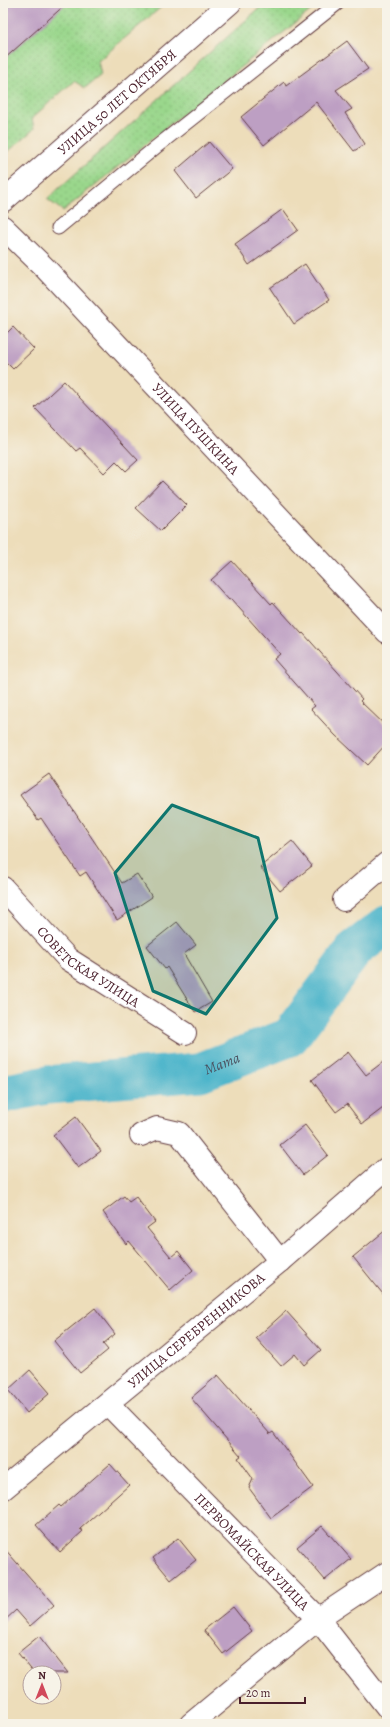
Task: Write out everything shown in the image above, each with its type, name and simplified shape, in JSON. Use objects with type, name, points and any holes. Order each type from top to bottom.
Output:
[{"type":"street","name":"УЛИЦА 50 ЛЕТ ОКТЯБРЯ","points":[[3,201],[223,5]]},
{"type":"street","name":"УЛИЦА ПУШКИНА","points":[[3,227],[44,268],[387,632]]},
{"type":"street","points":[[344,900],[387,863]]},
{"type":"street","name":"СОВЕТСКАЯ УЛИЦА","points":[[3,888],[68,959],[185,1033]]},
{"type":"street","points":[[141,1135],[157,1128],[179,1133],[280,1261]]},
{"type":"street","name":"УЛИЦА СЕРЕБРЕННИКОВА","points":[[3,1489],[280,1261],[387,1168]]},
{"type":"street","name":"ПЕРВОМАЙСКАЯ УЛИЦА","points":[[108,1404],[318,1620],[387,1707]]},
{"type":"street","points":[[191,1724],[318,1620],[387,1573]]},
{"type":"lane","points":[[58,228],[156,147],[338,3]]},
{"type":"highlighted area","points":[[172,805],[258,838],[277,918],[206,1014],[153,991],[115,873]]},
{"type":"green space","points":[[67,3],[166,3],[98,61],[101,75],[85,88],[74,81],[32,118],[34,129],[3,156],[3,60]]},
{"type":"green space","points":[[265,3],[320,3],[63,211],[47,199]]},
{"type":"building","points":[[3,3],[67,3],[3,60]]},
{"type":"building","points":[[347,41],[368,69],[336,90],[352,109],[345,113],[365,144],[354,151],[316,102],[264,145],[241,117],[284,82],[286,86]]},
{"type":"building","points":[[209,142],[232,169],[196,198],[175,171]]},
{"type":"building","points":[[283,209],[298,230],[249,265],[235,244]]},
{"type":"building","points":[[305,264],[329,300],[294,324],[270,288]]},
{"type":"building","points":[[13,327],[34,349],[13,369],[3,359],[3,337]]},
{"type":"building","points":[[64,381],[138,460],[126,471],[116,461],[104,473],[80,448],[76,451],[35,408]]},
{"type":"building","points":[[162,481],[187,505],[161,531],[136,508]]},
{"type":"building","points":[[232,561],[271,604],[273,602],[302,634],[303,633],[362,699],[360,701],[387,727],[387,743],[367,765],[335,735],[311,709],[315,706],[274,659],[280,654],[231,599],[229,600],[211,580]]},
{"type":"building","points":[[49,774],[122,883],[137,874],[152,897],[117,920],[86,872],[80,876],[41,818],[38,820],[20,795]]},
{"type":"building","points":[[292,841],[312,866],[280,891],[260,867]]},
{"type":"building","points":[[177,922],[196,945],[184,954],[212,1002],[195,1012],[167,967],[165,969],[147,946]]},
{"type":"building","points":[[348,1052],[366,1075],[387,1059],[387,1105],[362,1124],[347,1104],[336,1112],[312,1080]]},
{"type":"building","points":[[76,1117],[101,1151],[78,1168],[53,1135]]},
{"type":"building","points":[[305,1125],[328,1155],[303,1175],[280,1145]]},
{"type":"building","points":[[124,1196],[129,1202],[136,1197],[155,1222],[147,1228],[171,1257],[178,1251],[193,1270],[170,1290],[129,1241],[126,1244],[103,1212]]},
{"type":"building","points":[[387,1229],[387,1299],[353,1257]]},
{"type":"building","points":[[95,1308],[115,1334],[103,1344],[108,1350],[80,1373],[54,1341]]},
{"type":"building","points":[[286,1311],[321,1350],[304,1365],[295,1354],[281,1366],[256,1338]]},
{"type":"building","points":[[30,1370],[50,1393],[27,1413],[8,1390]]},
{"type":"building","points":[[218,1375],[270,1434],[273,1432],[313,1487],[271,1518],[249,1488],[253,1479],[238,1458],[241,1456],[191,1398]]},
{"type":"building","points":[[110,1464],[129,1485],[80,1529],[83,1531],[60,1552],[36,1525],[59,1505],[61,1507]]},
{"type":"building","points":[[322,1526],[351,1559],[325,1580],[297,1547]]},
{"type":"building","points":[[178,1538],[196,1560],[171,1580],[153,1558]]},
{"type":"building","points":[[3,1547],[54,1605],[30,1626],[16,1610],[3,1622]]},
{"type":"building","points":[[233,1607],[252,1631],[223,1654],[204,1630]]},
{"type":"building","points":[[39,1636],[62,1665],[28,1665],[18,1653]]},
{"type":"building","points":[[62,1665],[68,1673],[62,1673]]},
{"type":"waterway","name":"Мата","points":[[3,1094],[47,1085],[200,1072],[290,1037],[355,949],[387,925]]}]
